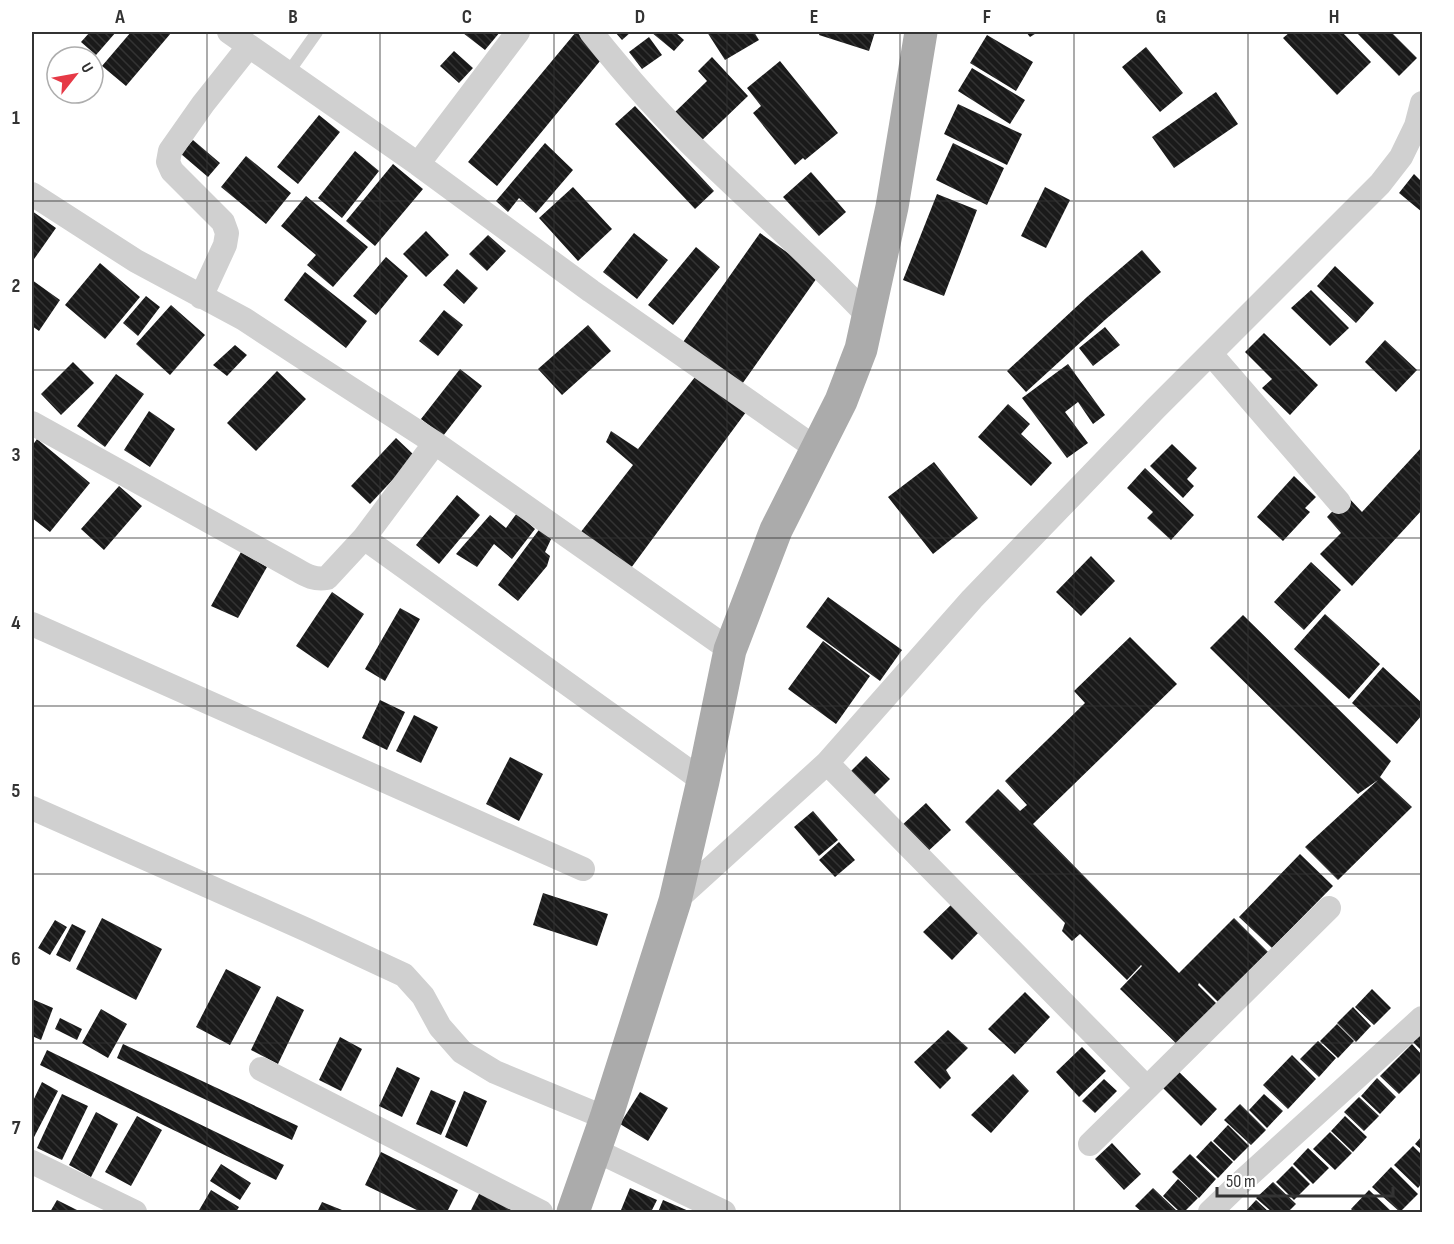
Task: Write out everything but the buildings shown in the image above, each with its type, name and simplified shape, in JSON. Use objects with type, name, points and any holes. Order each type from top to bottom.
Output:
[{"type":"main road","points":[[573,1212],[606,1118],[675,901],[730,650],[776,530],[851,378],[861,349],[892,207],[921,32]]},
{"type":"street","points":[[229,32],[418,164],[591,291],[817,449]]},
{"type":"street","points":[[418,164],[518,32]]},
{"type":"street","points":[[591,32],[642,94],[702,156],[868,316]]},
{"type":"street","points":[[201,297],[225,244],[227,233],[223,222],[172,171],[168,162],[170,151],[203,104],[249,46]]},
{"type":"street","points":[[675,901],[827,763],[972,599],[1380,184],[1401,157],[1416,126],[1422,103]]},
{"type":"street","points":[[32,194],[136,261],[244,319],[435,443],[730,650]]},
{"type":"street","points":[[1211,354],[1339,502]]},
{"type":"street","points":[[32,423],[312,578],[327,578],[364,538],[435,443]]},
{"type":"street","points":[[364,538],[703,781]]},
{"type":"street","points":[[32,624],[583,869]]},
{"type":"street","points":[[827,763],[1147,1088]]},
{"type":"street","points":[[32,808],[404,975],[423,996],[440,1027],[462,1052],[495,1072],[606,1118]]},
{"type":"street","points":[[1090,1144],[1329,908]]},
{"type":"street","points":[[1210,1212],[1422,1018]]},
{"type":"street","points":[[261,1069],[541,1212]]},
{"type":"street","points":[[595,1150],[724,1212]]},
{"type":"street","points":[[32,1162],[135,1212]]},
{"type":"lane","points":[[288,73],[317,32]]}]
